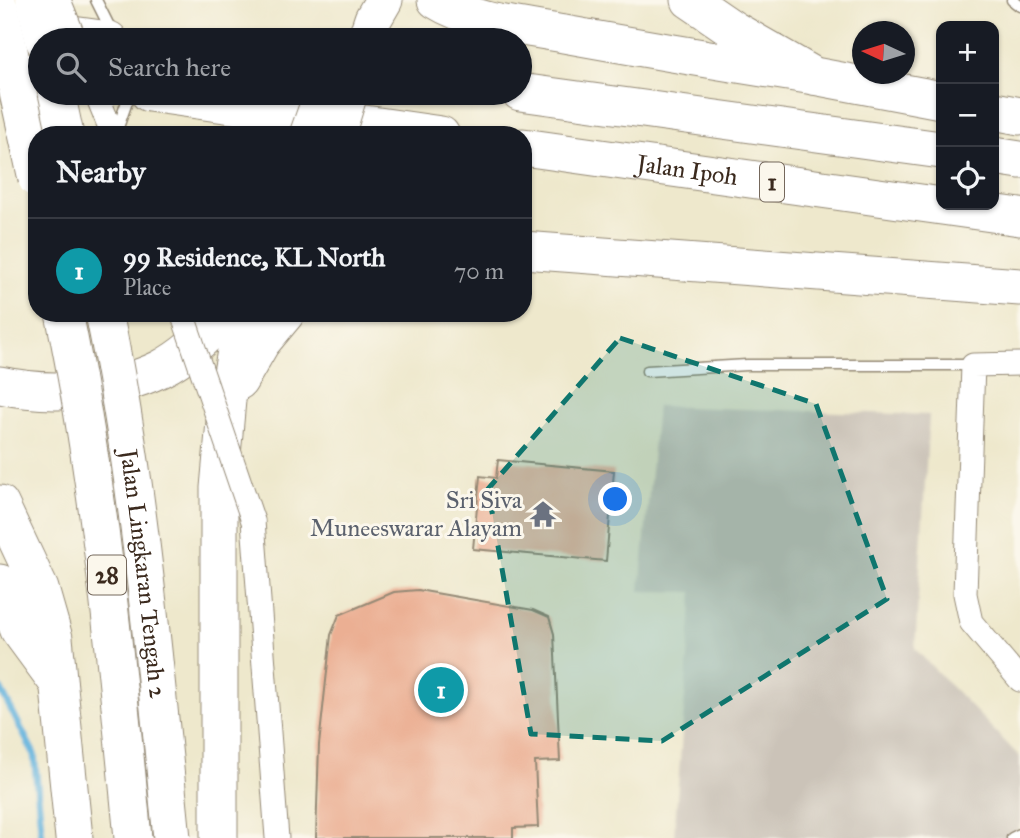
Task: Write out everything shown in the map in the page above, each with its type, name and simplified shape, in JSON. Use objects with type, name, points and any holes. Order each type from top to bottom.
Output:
[{"type":"highway","points":[[35,0],[41,28]]},
{"type":"highway","points":[[410,0],[443,5],[496,22],[528,28]]},
{"type":"highway","points":[[690,0],[734,30],[814,76]]},
{"type":"highway","points":[[0,10],[28,138]]},
{"type":"highway","points":[[355,28],[369,15]]},
{"type":"highway","points":[[0,26],[28,30]]},
{"type":"highway","points":[[532,29],[936,99]]},
{"type":"highway","points":[[0,77],[28,80]]},
{"type":"highway","name":"1","points":[[532,94],[936,149]]},
{"type":"highway","points":[[59,105],[63,126]]},
{"type":"highway","points":[[232,105],[378,126]]},
{"type":"highway","points":[[311,126],[319,105]]},
{"type":"highway","points":[[338,126],[345,105]]},
{"type":"highway","points":[[999,112],[1020,116]]},
{"type":"highway","name":"Jalan Ipoh","points":[[532,148],[1020,217]]},
{"type":"highway","points":[[999,157],[1020,160]]},
{"type":"highway","points":[[532,249],[1020,287]]},
{"type":"highway","name":"Jalan Lingkaran Tengah 2","points":[[66,322],[83,405],[107,580],[133,838]]},
{"type":"highway","name":"Jalan Lingkaran Tengah 2","points":[[106,322],[122,397],[145,576],[172,838]]},
{"type":"highway","points":[[0,385],[48,390],[108,386],[132,380],[160,368],[186,352],[218,322]]},
{"type":"highway","points":[[219,838],[219,488],[227,400],[241,322]]},
{"type":"highway","points":[[227,400],[261,343],[278,322]]},
{"type":"highway","points":[[0,504],[40,589],[54,638],[74,838]]},
{"type":"highway","points":[[0,583],[19,630],[59,684]]},
{"type":"street","points":[[59,0],[70,28]]},
{"type":"street","points":[[101,105],[110,126]]},
{"type":"street","points":[[185,322],[253,520],[277,838]]},
{"type":"street","points":[[1020,365],[973,365],[965,594],[971,622],[1020,680]]},
{"type":"lane","points":[[96,0],[110,28]]},
{"type":"lane","points":[[1012,0],[1020,6]]},
{"type":"lane","points":[[117,126],[125,105]]},
{"type":"lane","points":[[8,114],[23,136],[28,136]]},
{"type":"lane","points":[[647,371],[747,365],[973,365]]},
{"type":"lane","points":[[1012,838],[1020,834]]},
{"type":"highlighted area","points":[[620,338],[816,404],[887,599],[662,741],[531,734],[488,489]]},
{"type":"shaded area","points":[[657,406],[929,415],[915,649],[1020,757],[1020,823],[1016,838],[674,838],[693,592],[640,591]]},
{"type":"building","name":"Sri Siva Muneeswarar Alayam","points":[[498,460],[614,471],[606,561],[473,549],[480,476],[496,478]]},
{"type":"building","points":[[418,590],[533,610],[549,617],[554,634],[560,761],[535,762],[538,827],[513,828],[513,838],[316,838],[319,745],[331,635],[339,615],[394,592]]},
{"type":"waterway","points":[[0,688],[34,754],[42,838]]},
{"type":"place","name":"Sri Siva Muneeswarar Alayam","points":[[543,514]]},
{"type":"place","name":"99 Residence, KL North","points":[[441,690]]}]
